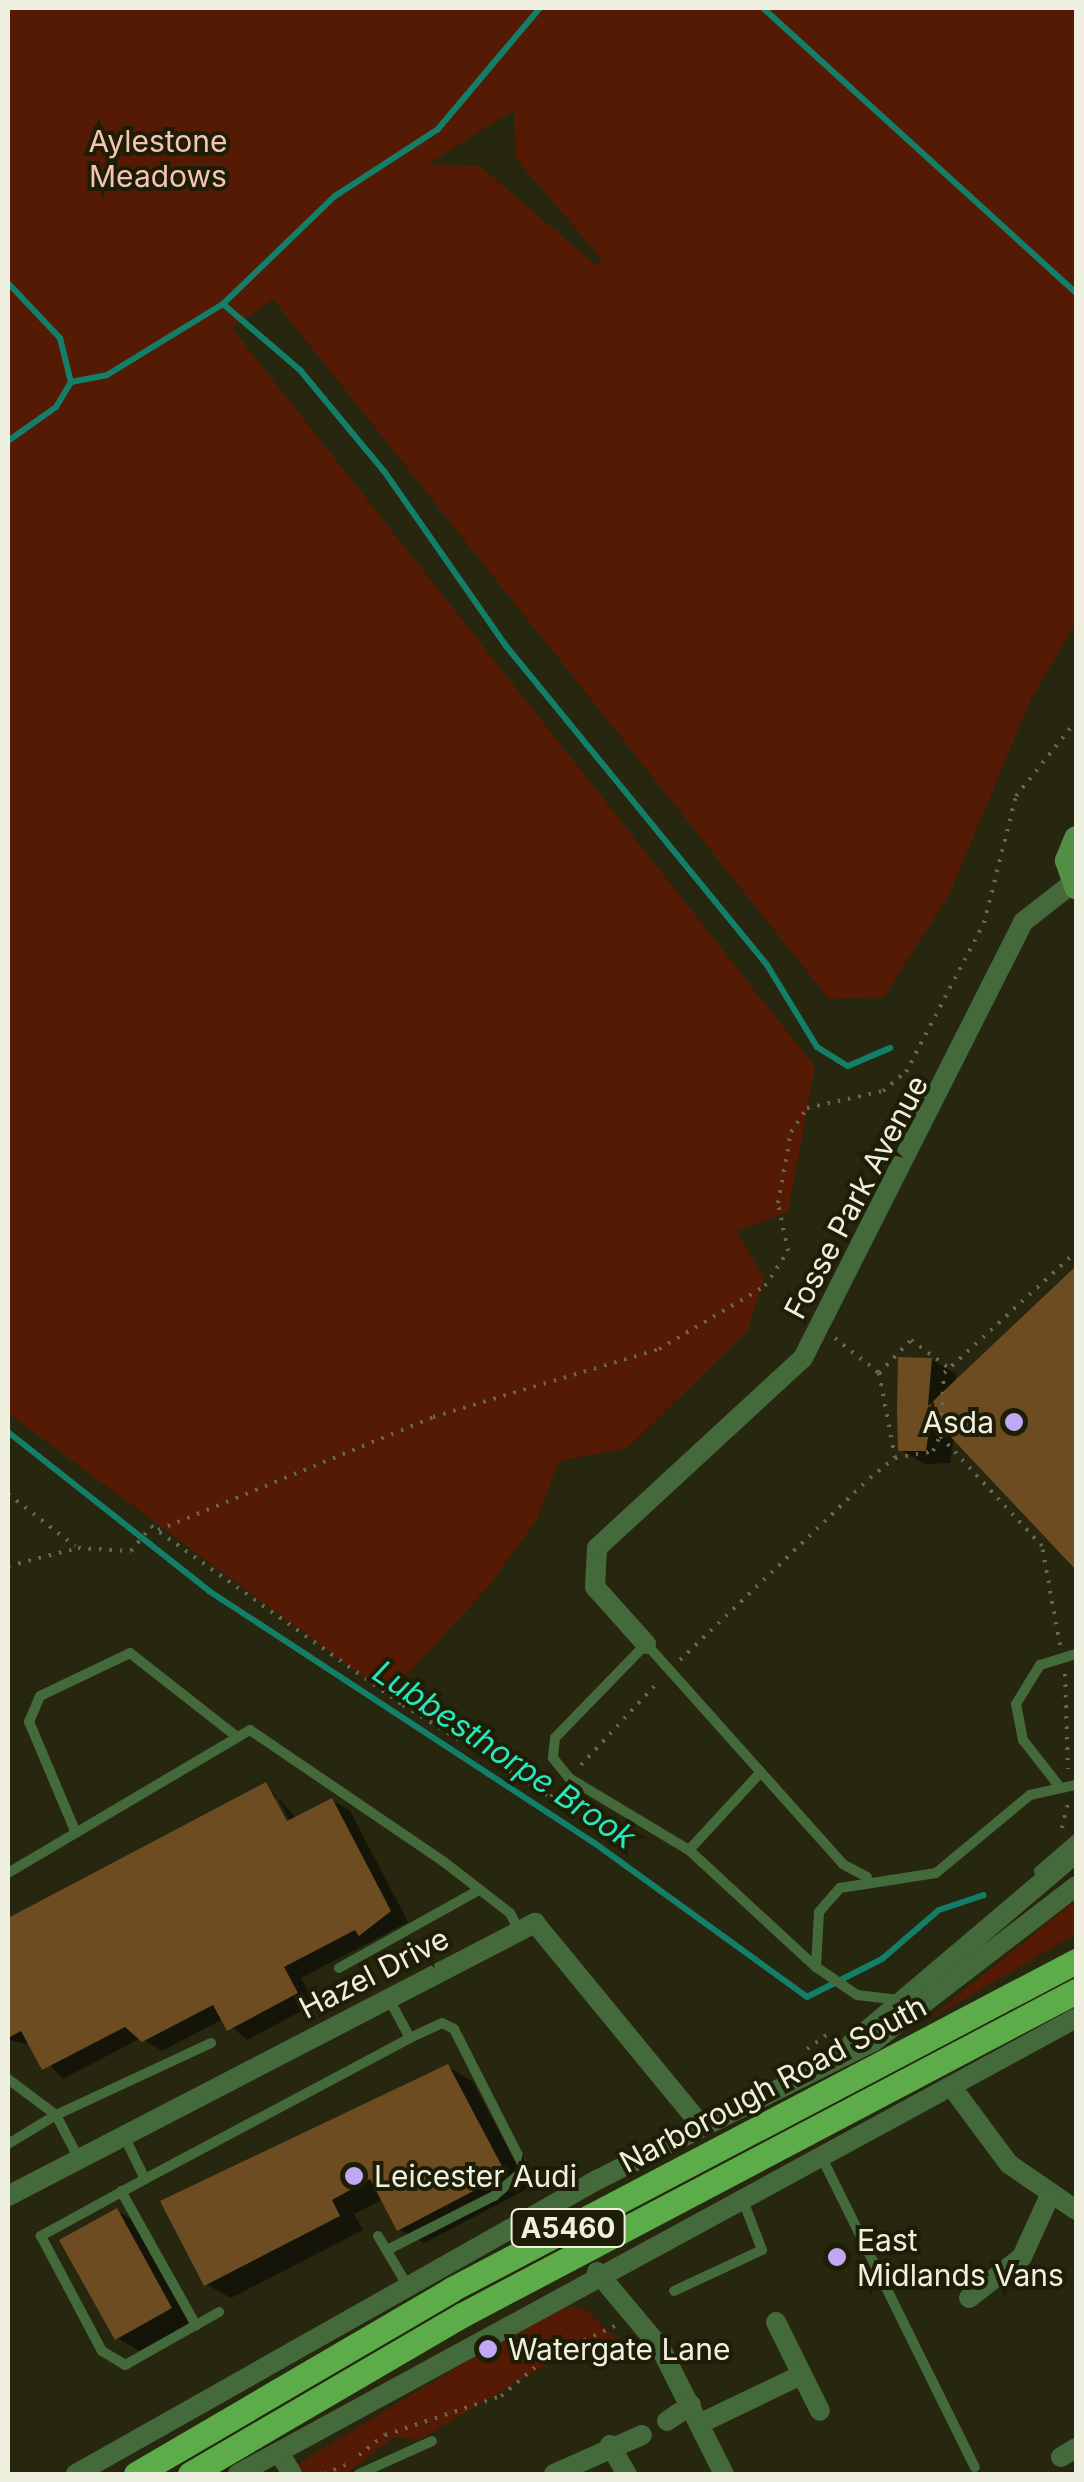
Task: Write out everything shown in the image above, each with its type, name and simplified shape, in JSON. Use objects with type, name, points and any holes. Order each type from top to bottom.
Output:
[{"type":"main road","name":"Narborough Road South","points":[[136,2474],[452,2289],[1076,1961]]},
{"type":"main road","name":"Narborough Road South","points":[[190,2474],[462,2315],[1076,1992]]},
{"type":"street","points":[[1075,884],[1067,860],[1076,838]]},
{"type":"street","name":"Fosse Park Avenue","points":[[646,1644],[594,1587],[598,1548],[803,1358],[825,1325],[1023,922],[1075,884]]},
{"type":"street","name":"Narborough Road South","points":[[834,2058],[1076,1853]]},
{"type":"street","name":"Narborough Road South","points":[[76,2474],[701,2124],[924,2012],[1076,1886]]},
{"type":"street","points":[[519,1931],[535,1923],[701,2124]]},
{"type":"street","name":"Hazel Drive","points":[[8,2196],[519,1931]]},
{"type":"street","points":[[238,2474],[280,2454],[596,2272],[1076,2018]]},
{"type":"street","points":[[952,2086],[987,2140],[1050,2195],[1076,2210]]},
{"type":"street","points":[[969,2298],[1022,2257],[1050,2195]]},
{"type":"street","points":[[596,2272],[632,2316],[696,2414],[724,2474]]},
{"type":"street","points":[[776,2322],[820,2411]]},
{"type":"street","points":[[666,2421],[696,2414],[801,2375]]},
{"type":"street","points":[[554,2474],[610,2445],[642,2435]]},
{"type":"street","points":[[610,2445],[627,2474]]},
{"type":"street","points":[[280,2454],[292,2474]]},
{"type":"lane","points":[[867,1877],[843,1864],[667,1672],[646,1644],[556,1738],[553,1758],[574,1781],[689,1850],[816,1967],[857,1995],[902,2000]]},
{"type":"lane","points":[[76,1833],[29,1722],[40,1696],[130,1653],[237,1737]]},
{"type":"lane","points":[[816,1967],[820,1912],[840,1888],[867,1877],[936,1872],[1004,1813],[1068,1785],[1023,1740],[1016,1704],[1040,1665],[1062,1655],[1076,1654]]},
{"type":"lane","points":[[8,1874],[250,1730],[480,1890],[519,1931]]},
{"type":"lane","points":[[689,1850],[761,1772]]},
{"type":"lane","points":[[986,1931],[1076,1839]]},
{"type":"lane","points":[[339,1968],[480,1890]]},
{"type":"lane","points":[[389,1999],[410,2038]]},
{"type":"lane","points":[[219,2312],[125,2365],[102,2351],[41,2236],[442,2023],[454,2030],[525,2168],[494,2196],[387,2250]]},
{"type":"lane","points":[[8,2144],[56,2115],[210,2043]]},
{"type":"lane","points":[[8,2079],[56,2115],[79,2159]]},
{"type":"lane","points":[[124,2136],[146,2178]]},
{"type":"lane","points":[[821,2155],[975,2467]]},
{"type":"lane","points":[[121,2191],[196,2325]]},
{"type":"lane","points":[[674,2291],[762,2250],[741,2196]]},
{"type":"lane","points":[[378,2236],[408,2285]]},
{"type":"lane","points":[[359,2474],[432,2441]]},
{"type":"path","points":[[158,1530],[433,1417],[660,1349],[766,1286],[788,1251],[779,1172],[791,1132],[808,1108],[883,1091],[906,1072],[984,924],[1016,796],[1076,721]]},
{"type":"path","points":[[8,1566],[78,1548],[131,1550],[151,1526],[403,1705],[551,1797],[574,1781],[587,1751],[667,1672],[895,1458],[932,1452],[940,1436],[949,1368],[1076,1252]]},
{"type":"path","points":[[825,1325],[879,1373],[895,1458]]},
{"type":"path","points":[[879,1373],[911,1340],[949,1368]]},
{"type":"path","points":[[940,1436],[1042,1546],[1062,1655],[1068,1761],[1062,1833]]},
{"type":"path","points":[[8,1494],[78,1548]]},
{"type":"path","points":[[1068,1761],[1076,1761]]},
{"type":"path","points":[[324,2474],[385,2435],[501,2396],[546,2358],[632,2316]]},
{"type":"green space","name":"Aylestone Meadows","points":[[8,8],[1076,8],[1076,622],[1031,699],[950,893],[884,997],[829,999],[273,299],[232,328],[815,1067],[788,1212],[737,1231],[764,1279],[747,1332],[627,1448],[559,1461],[537,1519],[489,1586],[388,1695],[8,1413]],"holes":[[[514,110],[516,159],[601,258],[597,266],[480,166],[428,164]]]},
{"type":"green space","points":[[1076,1900],[1076,1934],[926,2021]]},
{"type":"green space","points":[[559,2305],[585,2309],[621,2344],[575,2348],[419,2440],[394,2437],[346,2474],[301,2474],[298,2464]]},
{"type":"building","name":"Asda","points":[[1076,1266],[1076,1570],[931,1416],[926,1451],[898,1451],[897,1409],[898,1357],[932,1358],[928,1406]]},
{"type":"building","points":[[266,1782],[287,1821],[332,1798],[391,1911],[359,1936],[355,1930],[284,1967],[298,1993],[227,2031],[213,2005],[142,2042],[125,2027],[42,2070],[21,2031],[8,2038],[8,1918]]},
{"type":"building","name":"Leicester Audi","points":[[448,2064],[506,2174],[397,2231],[370,2179],[332,2200],[340,2216],[204,2286],[160,2201]]},
{"type":"building","points":[[117,2208],[172,2308],[115,2340],[59,2240]]},
{"type":"waterway","points":[[223,304],[335,196],[438,129],[540,8]]},
{"type":"waterway","points":[[763,8],[1076,293]]},
{"type":"waterway","points":[[8,283],[60,338],[71,382],[107,375],[223,304],[300,370],[384,471],[506,646],[767,965],[817,1047],[848,1066],[890,1048]]},
{"type":"waterway","points":[[8,441],[56,407],[71,382]]},
{"type":"waterway","name":"Lubbesthorpe Brook","points":[[8,1432],[209,1591],[593,1842],[807,1997],[882,1959],[939,1910],[984,1895]]},
{"type":"place","name":"Asda","points":[[1014,1422]]},
{"type":"place","name":"Leicester Audi","points":[[354,2176]]},
{"type":"place","name":"East Midlands Vans","points":[[837,2257]]},
{"type":"place","name":"Watergate Lane","points":[[488,2349]]}]
